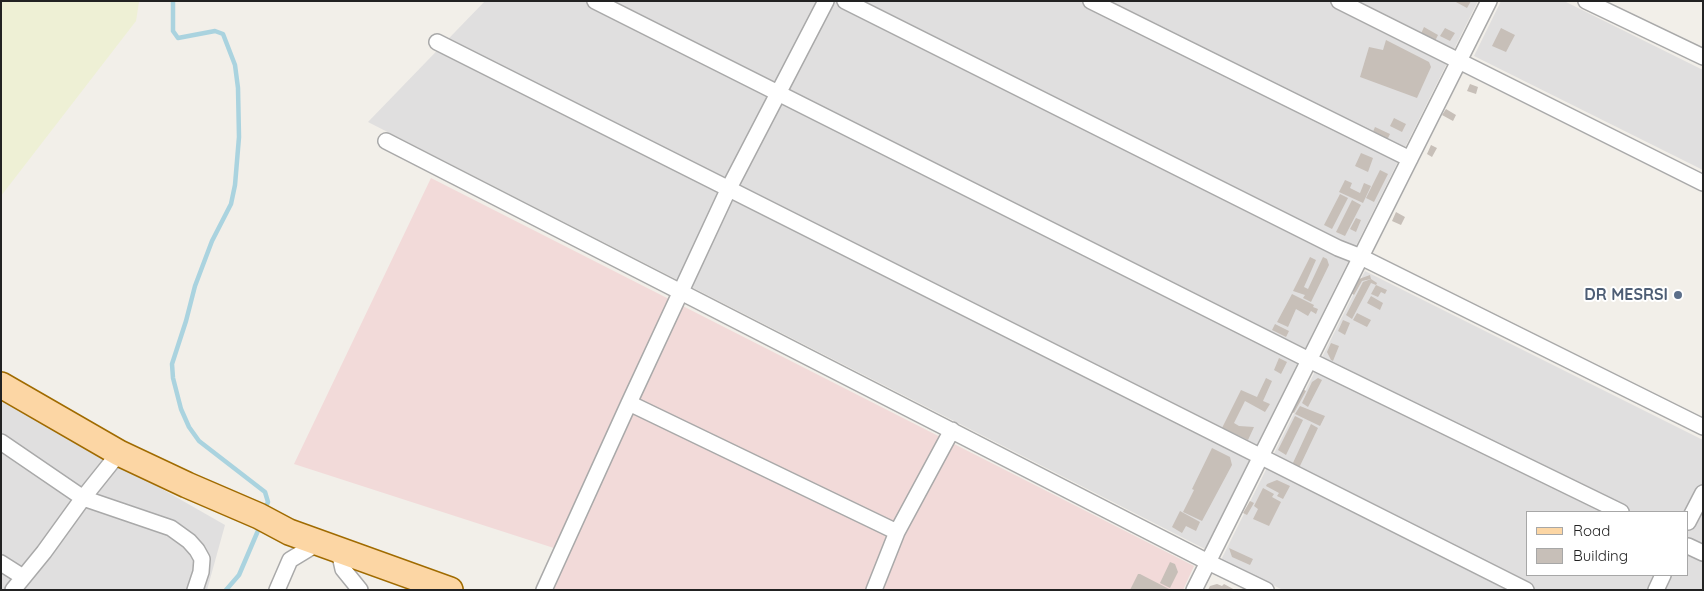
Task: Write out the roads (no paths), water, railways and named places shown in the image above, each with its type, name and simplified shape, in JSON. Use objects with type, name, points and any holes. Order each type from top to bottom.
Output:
[{"type":"main road","points":[[1,384],[119,454],[187,486],[259,516],[289,532],[450,590]]},
{"type":"street","points":[[596,1],[1309,360],[1618,511]]},
{"type":"street","points":[[544,590],[729,188],[826,1]]},
{"type":"street","points":[[845,1],[1320,239],[1361,257],[1703,427]]},
{"type":"street","points":[[1091,1],[1410,159]]},
{"type":"street","points":[[1339,1],[1703,183]]},
{"type":"street","points":[[1194,590],[1489,1]]},
{"type":"street","points":[[1586,1],[1614,7],[1703,57]]},
{"type":"street","points":[[437,42],[1526,590]]},
{"type":"street","points":[[386,141],[1266,590]]},
{"type":"street","points":[[629,403],[898,532]]},
{"type":"street","points":[[874,590],[898,532],[952,430]]},
{"type":"street","points":[[1,442],[83,498],[171,528],[189,541],[198,550],[202,559],[201,572],[195,590]]},
{"type":"street","points":[[13,590],[119,454]]},
{"type":"street","points":[[1689,520],[1703,493]]},
{"type":"street","points":[[277,590],[290,560],[318,543]]},
{"type":"street","points":[[1689,546],[1703,553]]},
{"type":"street","points":[[360,590],[343,569],[341,560],[362,559]]},
{"type":"street","points":[[1,563],[23,576]]},
{"type":"street","points":[[1656,590],[1663,576]]},
{"type":"waterway","points":[[173,1],[173,31],[178,38],[215,31],[223,34],[235,65],[238,88],[239,137],[235,185],[231,204],[212,241],[195,286],[172,364],[173,378],[181,409],[189,427],[199,441],[265,492],[268,502],[264,511]]},
{"type":"waterway","points":[[226,590],[239,575],[260,526]]},
{"type":"place","name":"DR MESRSI","points":[[1678,295]]}]
